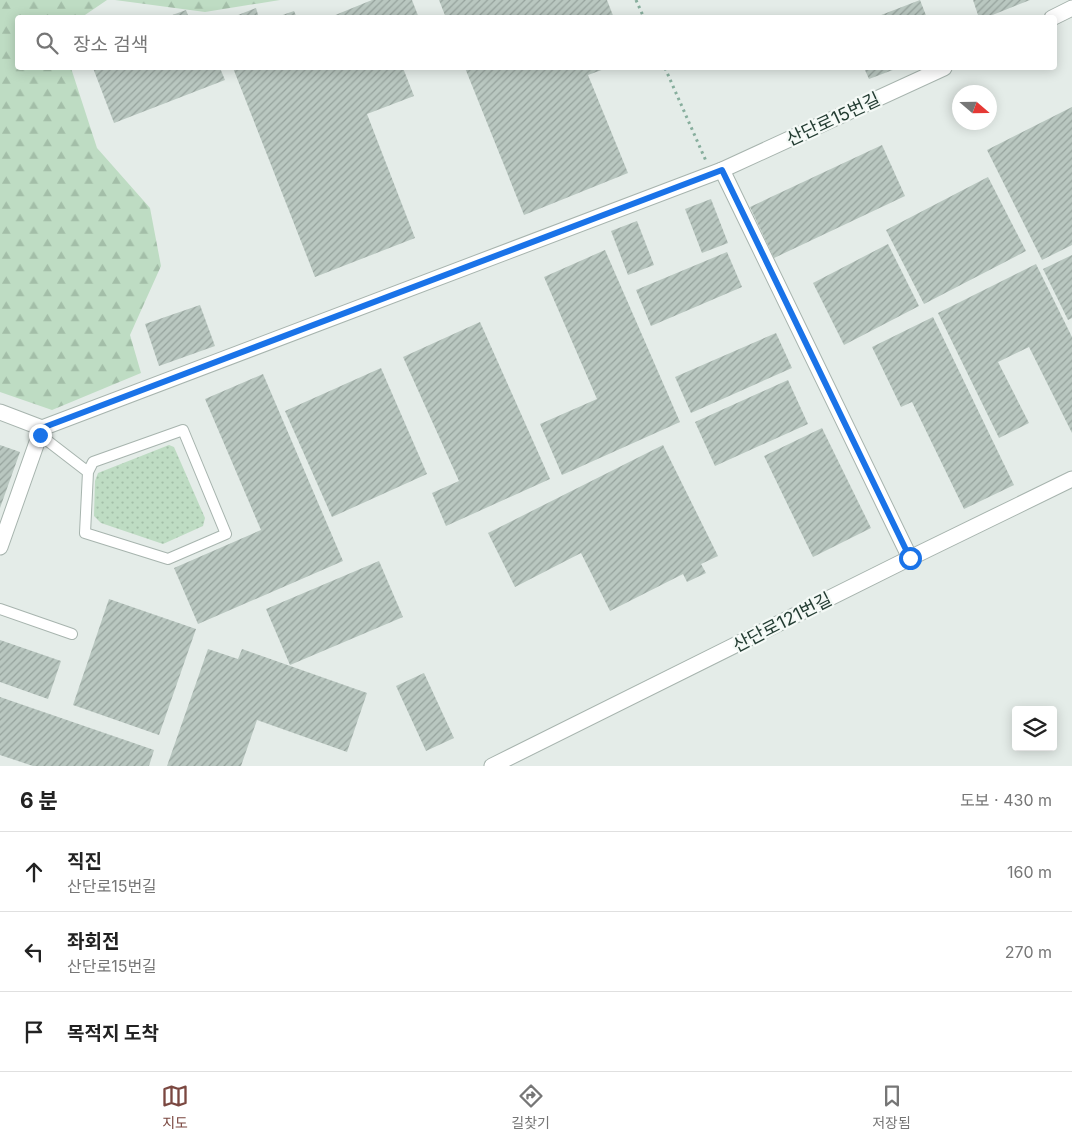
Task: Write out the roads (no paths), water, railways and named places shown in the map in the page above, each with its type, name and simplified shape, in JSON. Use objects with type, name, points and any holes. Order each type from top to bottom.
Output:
[{"type":"street","points":[[1057,16],[1072,8]]},
{"type":"street","name":"산단로15번길","points":[[41,431],[716,172],[940,70]]},
{"type":"street","points":[[716,172],[910,558]]},
{"type":"street","points":[[0,412],[41,431],[0,547]]},
{"type":"street","name":"산단로121번길","points":[[492,766],[1072,479]]},
{"type":"lane","points":[[183,430],[226,534],[168,559],[85,533],[88,472],[94,462],[183,430]]},
{"type":"lane","points":[[41,431],[88,472]]},
{"type":"lane","points":[[0,609],[72,634]]}]
